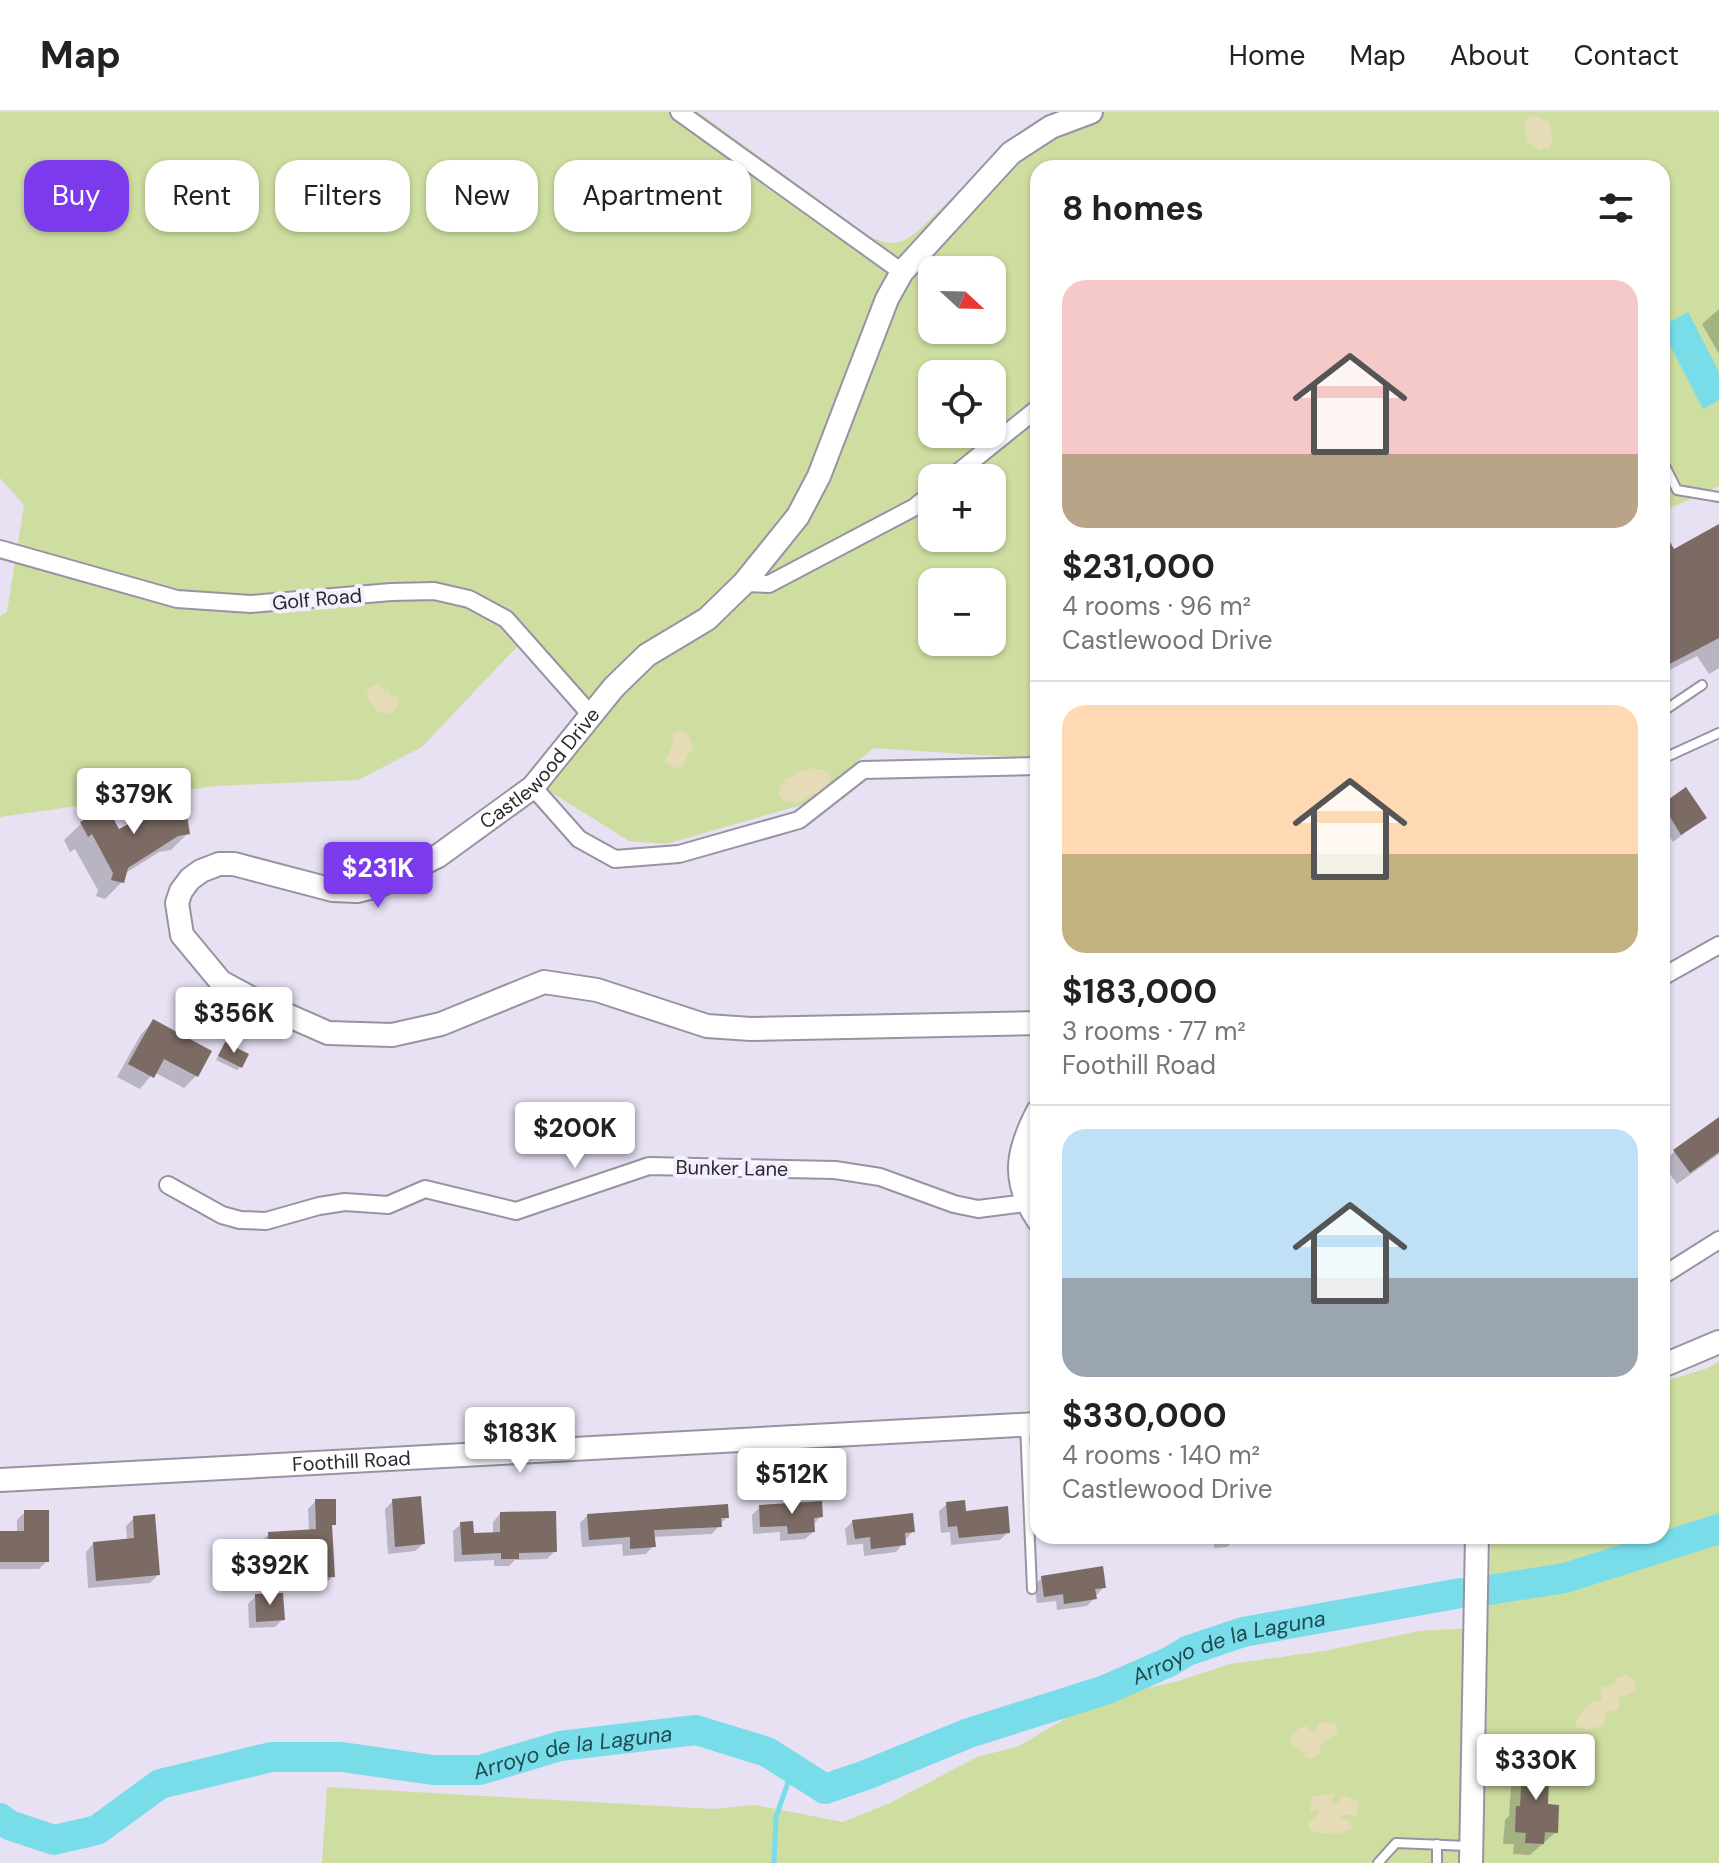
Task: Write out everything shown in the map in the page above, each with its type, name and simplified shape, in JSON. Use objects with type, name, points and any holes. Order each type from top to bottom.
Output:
[{"type":"street","points":[[679,112],[902,272]]},
{"type":"street","name":"Castlewood Drive","points":[[1030,1023],[751,1029],[707,1026],[597,990],[544,982],[441,1024],[392,1035],[328,1033],[221,982],[182,935],[177,903],[190,879],[219,864],[234,864],[333,890],[357,891],[378,886],[438,856],[533,787],[647,655],[707,619],[744,583],[798,516],[819,476],[881,313],[902,272],[1011,153],[1051,127],[1091,112]]},
{"type":"street","points":[[968,464],[1030,414]]},
{"type":"street","points":[[744,583],[769,584],[918,505]]},
{"type":"street","name":"Golf Road","points":[[0,549],[177,599],[251,604],[434,591],[469,599],[508,620],[595,715]]},
{"type":"street","points":[[533,787],[579,839],[615,859],[679,854],[799,820],[863,770],[1030,766]]},
{"type":"street","points":[[1670,973],[1719,945]]},
{"type":"street","points":[[1030,1126],[1024,1138],[1019,1172],[1030,1206]]},
{"type":"street","name":"Bunker Lane","points":[[168,1185],[222,1215],[240,1220],[266,1221],[345,1202],[388,1205],[425,1189],[516,1211],[649,1166],[835,1170],[880,1177],[954,1204],[978,1209],[1030,1212]]},
{"type":"street","points":[[1670,1271],[1719,1240]]},
{"type":"street","points":[[1670,1363],[1719,1342]]},
{"type":"street","name":"Foothill Road","points":[[0,1480],[1030,1424]]},
{"type":"street","points":[[1471,1854],[1477,1544]]},
{"type":"lane","points":[[1670,476],[1677,490],[1719,497]]},
{"type":"lane","points":[[1670,707],[1702,685]]},
{"type":"lane","points":[[1670,755],[1719,733]]},
{"type":"lane","points":[[1032,1544],[1032,1589]]},
{"type":"lane","points":[[1378,1863],[1396,1843],[1437,1844],[1471,1854]]},
{"type":"lane","points":[[1437,1844],[1437,1863]]},
{"type":"green space","points":[[0,112],[698,112],[870,237],[891,243],[901,242],[919,230],[1020,132],[1071,112],[1719,112],[1719,486],[1670,508],[1670,160],[1030,160],[1030,757],[874,748],[805,804],[666,844],[629,841],[541,786],[605,715],[528,635],[422,747],[358,780],[215,786],[0,817],[0,616],[7,612],[24,505],[0,478]]},
{"type":"green space","points":[[1719,1362],[1719,1863],[322,1863],[327,1787],[713,1809],[755,1805],[843,1822],[890,1803],[977,1757],[1019,1746],[1092,1703],[1230,1664],[1324,1651],[1419,1631],[1488,1627],[1491,1544],[1670,1544],[1670,1380]]},
{"type":"sand","points":[[1535,115],[1550,123],[1552,140],[1549,149],[1545,147],[1540,151],[1528,143],[1524,126],[1527,118]]},
{"type":"sand","points":[[380,683],[381,689],[400,697],[396,709],[389,715],[377,711],[366,697],[369,687]]},
{"type":"sand","points":[[680,731],[688,734],[694,750],[688,753],[683,766],[677,768],[665,761],[674,743],[674,733]]},
{"type":"sand","points":[[811,768],[824,770],[831,776],[829,788],[823,794],[815,793],[797,803],[785,801],[779,795],[780,785],[800,770],[805,772]]},
{"type":"sand","points":[[1626,1675],[1634,1680],[1636,1691],[1619,1698],[1619,1709],[1607,1712],[1604,1725],[1586,1730],[1577,1727],[1575,1722],[1586,1707],[1602,1700],[1600,1688],[1615,1684],[1615,1679]]},
{"type":"sand","points":[[1318,1724],[1337,1724],[1337,1733],[1319,1746],[1321,1752],[1311,1759],[1305,1757],[1300,1748],[1292,1747],[1291,1737],[1299,1728],[1306,1726],[1314,1733]]},
{"type":"sand","points":[[1335,1793],[1331,1802],[1337,1803],[1342,1795],[1360,1802],[1356,1816],[1342,1814],[1341,1819],[1350,1821],[1352,1827],[1331,1834],[1310,1830],[1308,1824],[1319,1813],[1316,1810],[1310,1812],[1311,1797]]},
{"type":"water","points":[[1688,312],[1719,372],[1719,400],[1703,409],[1670,345],[1670,322]]},
{"type":"building","points":[[1719,524],[1719,638],[1670,664],[1670,542],[1674,549]]},
{"type":"building","points":[[1686,787],[1707,818],[1681,835],[1670,817],[1670,798]]},
{"type":"building","points":[[155,802],[162,814],[186,810],[190,834],[178,836],[128,868],[124,883],[111,880],[113,873],[92,834],[88,837],[80,822],[107,807],[119,829],[145,815],[142,810]]},
{"type":"building","points":[[153,1019],[212,1051],[198,1077],[164,1059],[154,1078],[128,1064]]},
{"type":"building","points":[[225,1042],[249,1054],[242,1068],[218,1056]]},
{"type":"building","points":[[1719,1117],[1719,1152],[1690,1173],[1673,1150]]},
{"type":"building","points":[[421,1496],[425,1544],[395,1547],[392,1499]]},
{"type":"building","points":[[315,1499],[336,1499],[336,1525],[332,1525],[335,1577],[276,1580],[275,1565],[259,1565],[258,1549],[269,1548],[268,1532],[316,1529]]},
{"type":"building","points":[[965,1500],[966,1511],[1008,1506],[1010,1533],[959,1538],[957,1526],[948,1527],[946,1502]]},
{"type":"building","points":[[822,1501],[823,1517],[814,1518],[815,1532],[788,1534],[787,1526],[760,1527],[759,1505]]},
{"type":"building","points":[[728,1504],[729,1518],[721,1518],[722,1527],[654,1530],[656,1547],[630,1549],[630,1537],[589,1540],[587,1514]]},
{"type":"building","points":[[24,1510],[49,1510],[49,1562],[0,1562],[0,1531],[24,1531]]},
{"type":"building","points":[[556,1511],[557,1552],[519,1553],[519,1559],[501,1559],[501,1553],[462,1555],[460,1522],[473,1521],[474,1533],[500,1532],[500,1512]]},
{"type":"building","points":[[913,1513],[915,1532],[905,1533],[906,1545],[871,1549],[870,1537],[855,1539],[852,1520]]},
{"type":"building","points":[[155,1514],[160,1575],[96,1581],[93,1542],[134,1538],[133,1516]]},
{"type":"building","points":[[1103,1566],[1106,1588],[1095,1589],[1097,1599],[1064,1604],[1063,1594],[1044,1597],[1041,1576]]},
{"type":"building","points":[[283,1593],[285,1620],[256,1622],[255,1594]]},
{"type":"building","points":[[1523,1757],[1550,1758],[1548,1804],[1559,1805],[1558,1833],[1545,1832],[1544,1844],[1525,1843],[1526,1833],[1515,1832]]},
{"type":"waterway","name":"Arroyo de la Laguna","points":[[1489,1590],[1565,1578],[1719,1529]]},
{"type":"waterway","name":"Arroyo de la Laguna","points":[[0,1818],[9,1825],[54,1840],[97,1830],[160,1784],[271,1757],[342,1757],[433,1770],[480,1770],[560,1746],[696,1730],[767,1752],[825,1789],[969,1733],[1105,1690],[1187,1651],[1243,1632],[1461,1593]]},
{"type":"waterway","points":[[774,1863],[776,1817],[793,1768]]}]
